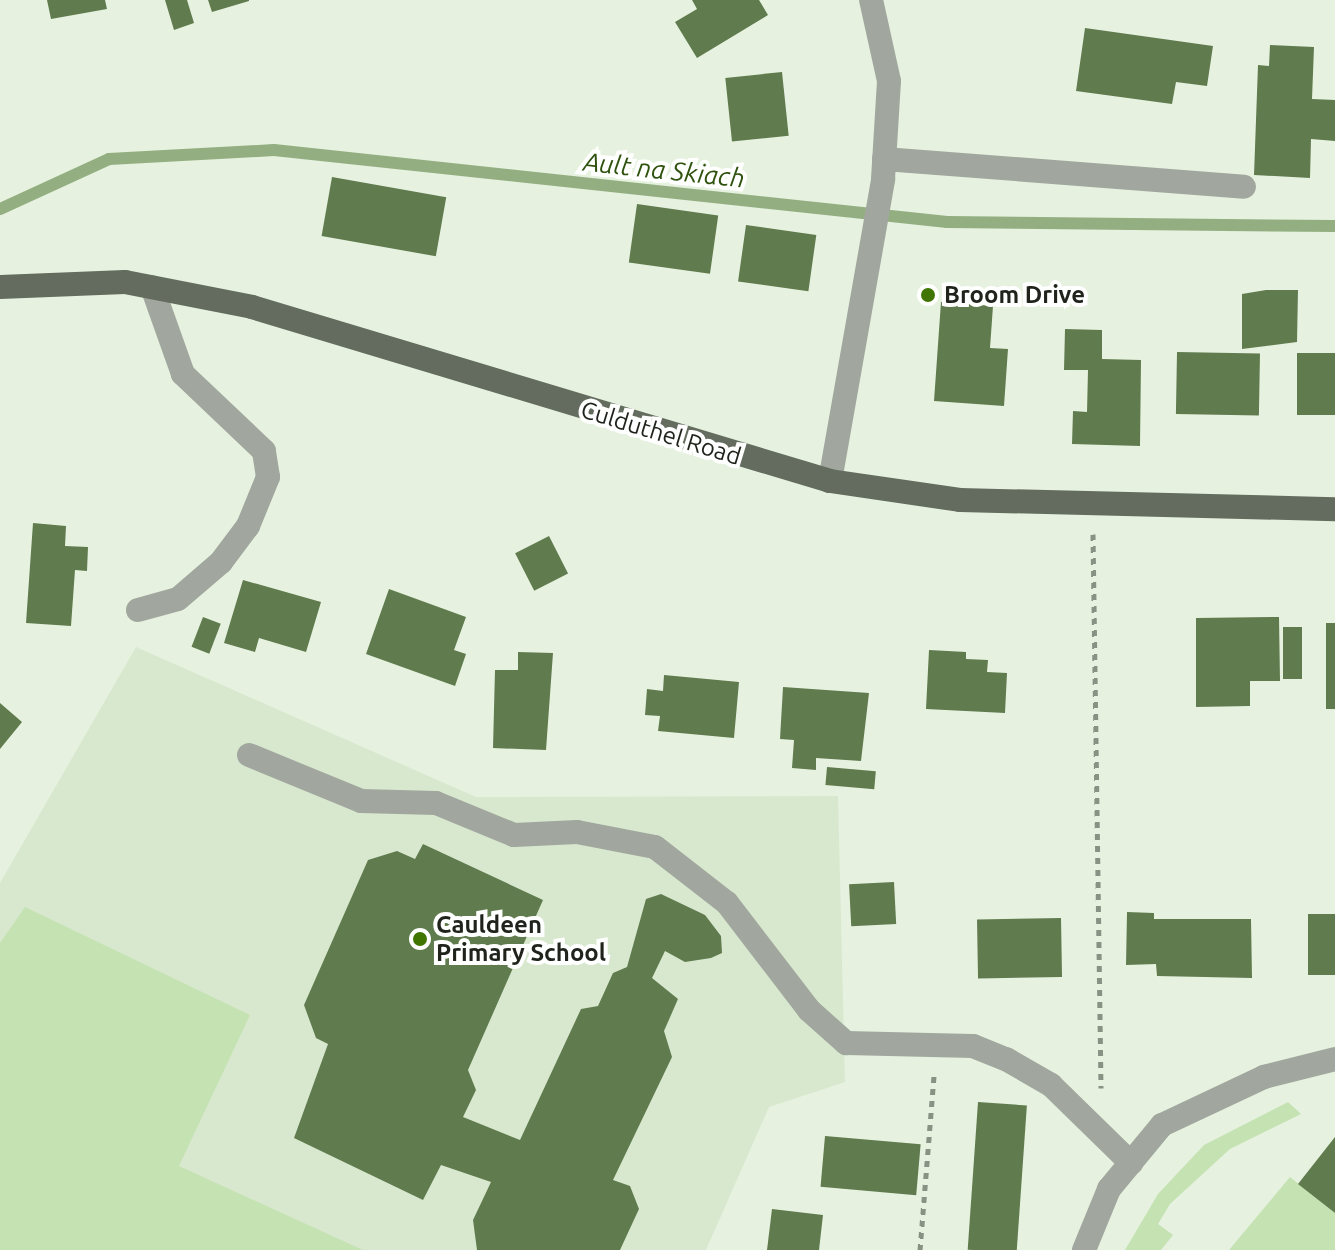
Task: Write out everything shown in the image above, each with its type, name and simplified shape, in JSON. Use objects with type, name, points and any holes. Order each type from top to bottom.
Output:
[{"type":"main road","name":"Culduthel Road","points":[[0,287],[65,281],[152,287],[252,307],[699,447],[830,481],[960,500],[1335,509]]},
{"type":"street","points":[[830,481],[874,243],[884,169],[889,81],[871,0]]},
{"type":"street","points":[[884,169],[1244,187]]},
{"type":"street","points":[[138,610],[178,599],[221,562],[248,526],[268,477],[264,451],[183,374],[152,287]]},
{"type":"street","points":[[249,755],[361,801],[436,803],[514,835],[577,832],[655,847],[727,903],[809,1010],[846,1043],[936,1043],[1006,1059],[1051,1085],[1131,1163]]},
{"type":"street","points":[[1084,1250],[1109,1189],[1162,1125],[1205,1100],[1335,1059]]},
{"type":"path","points":[[1093,504],[1101,1133]]},
{"type":"path","points":[[920,1250],[936,1043]]},
{"type":"shaded area","name":"Cauldeen Primary School","points":[[136,647],[476,797],[838,796],[845,1082],[769,1107],[706,1250],[0,1250],[0,883]]},
{"type":"green space","points":[[25,907],[250,1015],[179,1166],[363,1250],[0,1250],[0,943]]},
{"type":"green space","points":[[1288,1102],[1301,1114],[1230,1149],[1170,1204],[1158,1224],[1173,1235],[1161,1250],[1125,1250],[1158,1194],[1204,1145]]},
{"type":"green space","points":[[1290,1177],[1335,1213],[1335,1250],[1229,1250]]},
{"type":"building","points":[[47,0],[105,0],[107,9],[51,19]]},
{"type":"building","points":[[165,0],[187,0],[194,23],[174,30]]},
{"type":"building","points":[[208,0],[249,0],[249,1],[212,12]]},
{"type":"building","points":[[692,0],[759,0],[768,15],[697,58],[675,22],[697,9]]},
{"type":"building","points":[[1085,28],[1213,46],[1207,86],[1176,82],[1172,104],[1076,91]]},
{"type":"building","points":[[1270,45],[1314,47],[1312,99],[1335,100],[1335,141],[1311,139],[1310,178],[1254,175],[1258,65],[1269,66]]},
{"type":"building","points":[[782,72],[789,136],[732,142],[725,78]]},
{"type":"building","points":[[332,177],[446,197],[436,256],[322,236]]},
{"type":"building","points":[[637,204],[718,215],[710,274],[629,262]]},
{"type":"building","points":[[746,225],[816,235],[808,291],[738,281]]},
{"type":"building","points":[[1298,290],[1297,342],[1242,349],[1242,294]]},
{"type":"building","points":[[941,302],[993,306],[990,348],[1008,349],[1004,406],[934,401]]},
{"type":"building","points":[[1065,329],[1102,330],[1102,359],[1141,360],[1140,446],[1072,444],[1073,411],[1087,412],[1088,370],[1064,370]]},
{"type":"building","points":[[1177,352],[1260,353],[1259,415],[1176,414]]},
{"type":"building","points":[[1297,353],[1335,353],[1335,415],[1297,415]]},
{"type":"building","points":[[33,523],[66,526],[65,546],[88,547],[87,571],[75,570],[71,626],[26,623]]},
{"type":"building","points":[[549,536],[568,573],[534,591],[515,553]]},
{"type":"building","points":[[243,580],[321,602],[306,652],[259,638],[255,652],[224,643]]},
{"type":"building","points":[[389,589],[466,617],[454,650],[466,654],[455,686],[366,654]]},
{"type":"building","points":[[203,617],[221,624],[209,654],[192,647]]},
{"type":"building","points":[[1279,617],[1280,681],[1250,681],[1250,706],[1196,707],[1196,618]]},
{"type":"building","points":[[1326,623],[1335,623],[1335,709],[1326,709]]},
{"type":"building","points":[[1283,627],[1302,627],[1302,679],[1283,679]]},
{"type":"building","points":[[929,650],[966,652],[966,659],[988,660],[987,672],[1007,673],[1005,713],[926,709]]},
{"type":"building","points":[[518,652],[553,653],[546,750],[493,748],[495,670],[518,670]]},
{"type":"building","points":[[664,675],[739,682],[734,738],[658,731],[660,716],[645,715],[647,689],[663,691]]},
{"type":"building","points":[[783,687],[869,693],[861,761],[816,758],[816,770],[792,768],[794,740],[780,739]]},
{"type":"building","points":[[0,703],[22,722],[0,749]]},
{"type":"building","points":[[827,767],[876,771],[874,789],[825,785]]},
{"type":"building","points":[[423,844],[543,900],[468,1070],[476,1090],[463,1117],[520,1140],[581,1009],[598,1006],[613,973],[627,967],[646,899],[661,894],[705,915],[721,936],[722,953],[711,958],[685,962],[665,951],[652,978],[678,999],[664,1031],[672,1057],[613,1180],[630,1186],[639,1209],[620,1250],[477,1250],[473,1220],[491,1182],[441,1165],[423,1200],[294,1138],[328,1044],[316,1038],[304,1005],[368,860],[397,851],[415,859]]},
{"type":"building","points":[[894,882],[896,924],[851,926],[849,884]]},
{"type":"building","points":[[1127,912],[1154,913],[1154,919],[1251,919],[1252,978],[1157,976],[1156,964],[1126,965]]},
{"type":"building","points":[[1308,914],[1335,914],[1335,975],[1308,975]]},
{"type":"building","points":[[1061,918],[1062,977],[978,978],[977,919]]},
{"type":"building","points":[[978,1102],[1027,1105],[1017,1250],[968,1250]]},
{"type":"building","points":[[825,1136],[921,1144],[916,1195],[821,1187]]},
{"type":"building","points":[[1335,1137],[1335,1213],[1298,1184]]},
{"type":"building","points":[[772,1209],[823,1215],[819,1250],[767,1250]]},
{"type":"waterway","name":"Ault na Skiach","points":[[0,209],[109,159],[274,150],[947,222],[1335,226]]},
{"type":"place","name":"Broom Drive","points":[[928,295]]},
{"type":"place","name":"Cauldeen Primary School","points":[[420,939]]}]
